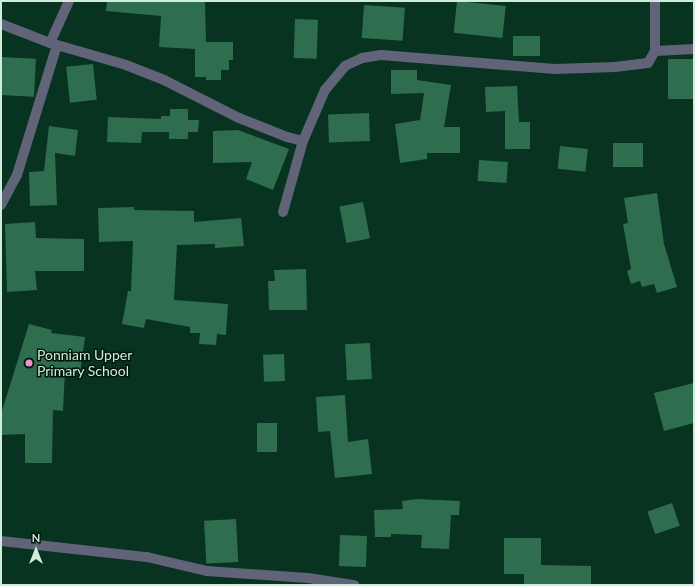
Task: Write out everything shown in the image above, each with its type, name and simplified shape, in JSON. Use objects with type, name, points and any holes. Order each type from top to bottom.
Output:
[{"type":"street","points":[[1,205],[18,175],[53,44],[69,1]]},
{"type":"street","points":[[283,212],[303,141],[325,90],[345,66],[362,58],[381,55],[555,69],[614,67],[648,63],[655,51],[655,1]]},
{"type":"street","points":[[1,24],[53,44],[151,75],[239,118],[288,137],[303,141]]},
{"type":"street","points":[[655,51],[694,49]]},
{"type":"street","points":[[1,541],[147,557],[207,571],[308,578],[354,585]]},
{"type":"building","points":[[107,1],[205,1],[206,42],[233,42],[233,60],[229,60],[229,70],[221,70],[221,80],[206,80],[206,77],[195,77],[195,49],[159,47],[161,16],[106,11]]},
{"type":"building","points":[[457,1],[506,6],[502,38],[454,33]]},
{"type":"building","points":[[364,5],[405,8],[403,41],[362,38]]},
{"type":"building","points":[[295,19],[318,20],[317,59],[294,58]]},
{"type":"building","points":[[513,36],[540,36],[540,56],[513,56]]},
{"type":"building","points":[[1,57],[36,59],[34,97],[1,95]]},
{"type":"building","points":[[668,59],[694,59],[694,99],[668,99]]},
{"type":"building","points":[[93,64],[97,100],[70,103],[66,67]]},
{"type":"building","points":[[391,70],[417,70],[417,80],[451,85],[444,127],[460,127],[460,153],[427,153],[427,159],[400,163],[395,124],[420,120],[424,93],[391,94]]},
{"type":"building","points":[[517,86],[519,122],[530,122],[530,149],[505,149],[505,111],[486,112],[485,87]]},
{"type":"building","points":[[170,109],[188,109],[188,120],[199,120],[198,132],[188,132],[188,139],[169,139],[169,132],[142,132],[141,143],[107,142],[108,117],[161,119],[161,116],[170,116]]},
{"type":"building","points":[[369,113],[370,141],[329,142],[328,114]]},
{"type":"building","points":[[49,126],[78,130],[75,156],[55,153],[57,205],[30,206],[29,172],[44,171]]},
{"type":"building","points":[[238,130],[289,149],[273,190],[246,179],[252,162],[213,163],[213,131]]},
{"type":"building","points":[[613,143],[643,143],[643,167],[613,167]]},
{"type":"building","points":[[560,146],[588,149],[585,172],[558,169]]},
{"type":"building","points":[[479,160],[508,162],[506,183],[478,181]]},
{"type":"building","points":[[657,193],[664,244],[677,287],[657,293],[654,284],[642,287],[640,281],[631,284],[627,271],[631,269],[623,224],[628,223],[624,198]]},
{"type":"building","points":[[363,202],[370,238],[347,243],[339,207]]},
{"type":"building","points":[[134,207],[134,210],[194,211],[194,222],[241,218],[244,246],[215,248],[215,244],[177,245],[174,300],[228,304],[226,335],[217,334],[216,345],[199,344],[200,333],[190,333],[190,327],[146,319],[144,328],[122,324],[128,291],[131,291],[133,241],[99,242],[98,208]]},
{"type":"building","points":[[35,222],[36,238],[84,239],[84,271],[35,271],[37,290],[7,292],[5,224]]},
{"type":"building","points":[[306,269],[307,310],[269,310],[268,281],[275,281],[274,270]]},
{"type":"building","points":[[29,324],[52,330],[51,333],[85,337],[80,373],[65,371],[63,411],[53,410],[52,463],[25,463],[25,434],[1,435],[1,414]]},
{"type":"building","points":[[370,343],[372,379],[347,380],[345,344]]},
{"type":"building","points":[[284,354],[285,381],[264,382],[263,355]]},
{"type":"building","points":[[694,383],[694,423],[664,431],[654,393]]},
{"type":"building","points":[[345,395],[348,442],[368,439],[372,474],[335,478],[330,431],[318,432],[316,397]]},
{"type":"building","points":[[257,423],[277,423],[277,452],[257,452]]},
{"type":"building","points":[[417,499],[460,501],[459,515],[451,515],[449,549],[421,548],[422,535],[391,534],[391,537],[375,537],[374,510],[403,509],[402,501]]},
{"type":"building","points":[[672,503],[680,526],[655,534],[647,511]]},
{"type":"building","points":[[236,519],[238,562],[206,564],[204,521]]},
{"type":"building","points":[[340,535],[367,536],[366,567],[339,566]]},
{"type":"building","points":[[504,538],[541,538],[541,565],[591,566],[591,585],[524,585],[524,574],[504,574]]},
{"type":"place","name":"Ponniam Upper Primary School","points":[[29,363]]}]
